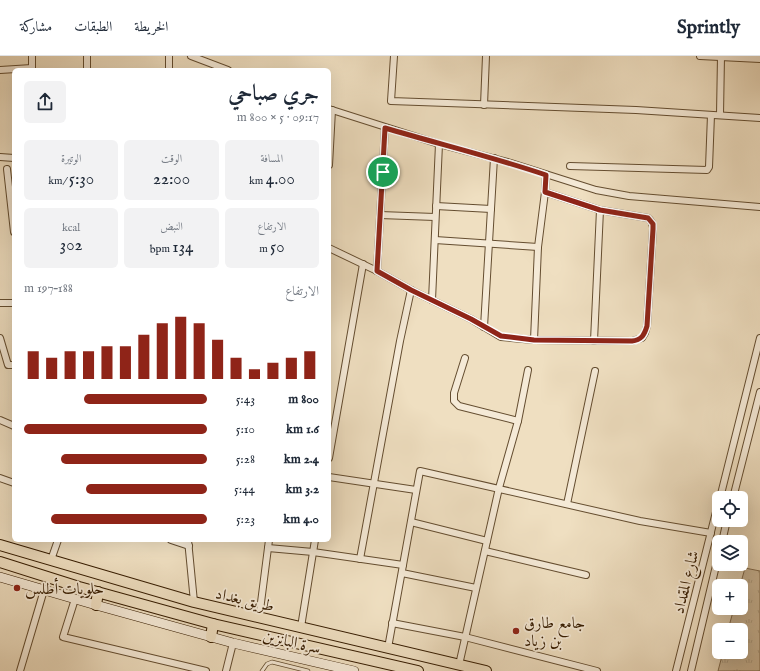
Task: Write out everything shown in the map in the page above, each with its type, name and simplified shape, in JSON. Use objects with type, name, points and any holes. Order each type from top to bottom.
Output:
[{"type":"main road","name":"طريق بغداد","points":[[0,545],[194,602],[486,671]]},
{"type":"main road","name":"طريق بغداد","points":[[0,562],[60,581],[213,624],[418,671]]},
{"type":"main road","points":[[60,581],[67,564]]},
{"type":"main road","name":"سرة البانزين","points":[[0,577],[211,637],[303,658],[339,670],[354,671]]},
{"type":"main road","points":[[96,605],[98,592]]},
{"type":"main road","points":[[211,637],[213,624]]},
{"type":"street","points":[[32,56],[32,68]]},
{"type":"street","points":[[87,56],[87,68]]},
{"type":"street","points":[[169,56],[169,68]]},
{"type":"street","points":[[194,56],[221,68]]},
{"type":"street","points":[[394,56],[391,101],[636,110],[760,118]]},
{"type":"street","points":[[484,105],[486,56]]},
{"type":"street","points":[[700,56],[760,60]]},
{"type":"street","points":[[720,115],[721,57]]},
{"type":"street","points":[[0,70],[12,70]]},
{"type":"street","points":[[331,110],[385,128],[494,158],[596,190],[629,196],[760,207]]},
{"type":"street","points":[[570,166],[707,170],[709,167],[711,115]]},
{"type":"street","points":[[377,271],[385,128]]},
{"type":"street","points":[[432,300],[439,144]]},
{"type":"street","points":[[0,157],[12,158]]},
{"type":"street","points":[[484,327],[494,158]]},
{"type":"street","points":[[7,170],[12,214]]},
{"type":"street","points":[[534,340],[538,247],[546,175]]},
{"type":"street","points":[[331,249],[471,319],[501,336],[534,340],[594,341],[632,341],[642,338],[645,333],[648,317],[653,224],[648,218],[600,210],[545,192]]},
{"type":"street","points":[[436,206],[491,209]]},
{"type":"street","points":[[594,341],[600,210]]},
{"type":"street","points":[[380,215],[435,217]]},
{"type":"street","points":[[434,240],[538,247]]},
{"type":"street","points":[[331,447],[363,264]]},
{"type":"street","points":[[360,559],[400,341],[411,290]]},
{"type":"street","points":[[0,303],[12,303]]},
{"type":"street","points":[[0,338],[8,365],[12,365]]},
{"type":"street","name":"شارع المقداد","points":[[721,491],[760,338]]},
{"type":"street","points":[[465,358],[454,393],[454,401],[459,406],[518,421]]},
{"type":"street","points":[[459,665],[499,488],[518,421],[528,370]]},
{"type":"street","points":[[567,504],[595,371]]},
{"type":"street","points":[[735,491],[760,392]]},
{"type":"street","points":[[0,420],[12,425]]},
{"type":"street","points":[[388,648],[420,471],[640,520],[711,533]]},
{"type":"street","points":[[331,477],[416,490]]},
{"type":"street","points":[[0,478],[12,482]]},
{"type":"street","points":[[411,522],[487,541]]},
{"type":"street","name":"شارع المقداد","points":[[676,671],[712,527]]},
{"type":"street","points":[[50,560],[57,542]]},
{"type":"street","points":[[259,618],[269,542]]},
{"type":"street","points":[[300,627],[315,542]]},
{"type":"street","points":[[188,543],[194,602]]},
{"type":"street","points":[[268,548],[313,552],[403,565]]},
{"type":"street","points":[[485,551],[586,575]]},
{"type":"street","name":"شارع المقداد","points":[[691,671],[715,571]]},
{"type":"street","points":[[402,573],[476,588]]},
{"type":"street","points":[[20,671],[44,590]]},
{"type":"street","points":[[75,599],[63,637],[206,671]]},
{"type":"street","points":[[392,623],[465,637],[597,671]]},
{"type":"street","points":[[226,671],[236,643]]},
{"type":"street","points":[[175,671],[176,664]]},
{"type":"lane","name":"سرة البانزين","points":[[262,671],[267,664],[272,662],[308,671]]},
{"type":"green space","points":[[748,569],[760,571],[760,671],[718,671],[721,659],[748,659],[748,623],[730,623],[732,615],[748,615],[748,579],[742,579],[744,571],[748,571]]},
{"type":"place","name":"حلويات أطلس","points":[[17,588]]},
{"type":"place","name":"جامع طارق بن زياد","points":[[516,631]]},
{"type":"route","points":[[385,128],[494,158],[546,175],[545,192],[600,210],[648,218],[653,224],[653,229],[648,317],[645,333],[642,338],[632,341],[534,340],[501,336],[377,271],[383,172],[385,128]]}]
